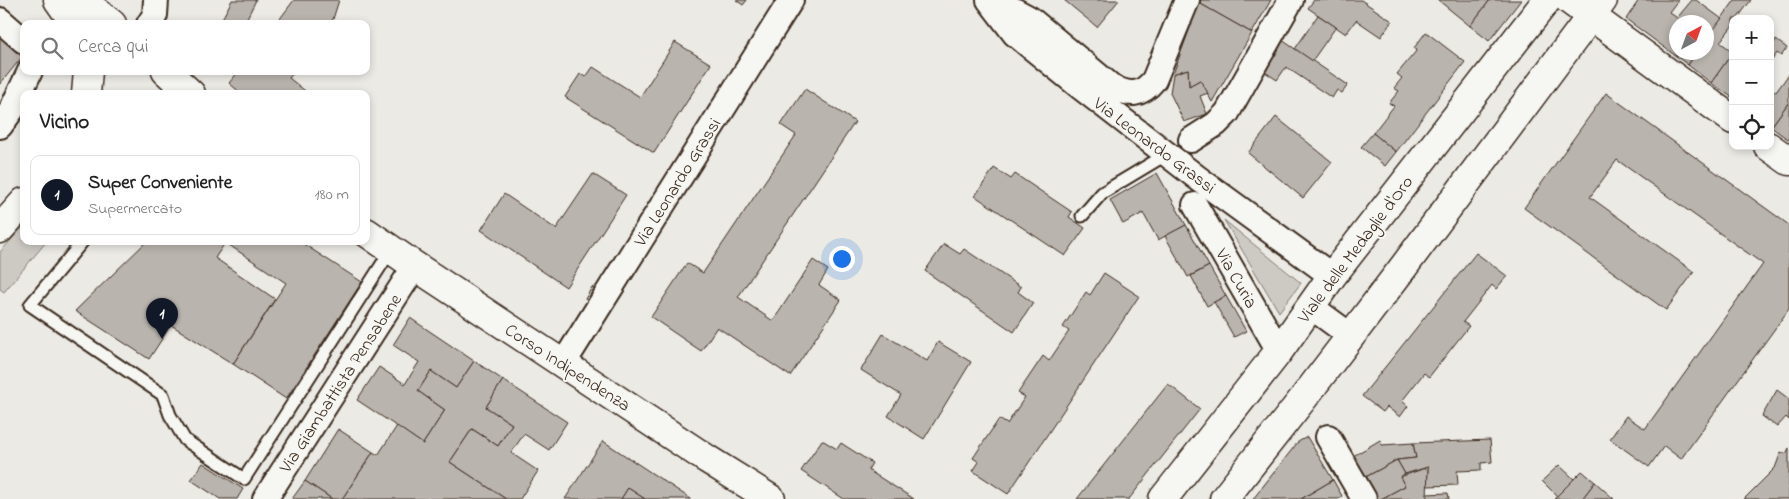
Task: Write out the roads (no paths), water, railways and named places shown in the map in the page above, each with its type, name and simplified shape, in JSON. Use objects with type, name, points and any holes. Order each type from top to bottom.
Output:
[{"type":"main road","points":[[58,0],[72,20]]},
{"type":"main road","points":[[82,0],[107,20]]},
{"type":"main road","name":"Viale delle Medaglie d'Oro","points":[[1163,499],[1279,350],[1332,276],[1547,0]]},
{"type":"main road","points":[[1569,0],[1597,8],[1729,117]]},
{"type":"main road","points":[[1224,499],[1351,336],[1597,8]]},
{"type":"main road","points":[[86,90],[88,75]]},
{"type":"main road","points":[[170,75],[187,90]]},
{"type":"main road","points":[[1774,150],[1789,161]]},
{"type":"main road","points":[[0,229],[20,206]]},
{"type":"main road","name":"Corso Indipendenza","points":[[370,235],[707,459],[771,499]]},
{"type":"street","points":[[152,20],[155,15],[156,0]]},
{"type":"street","name":"Via Leonardo Grassi","points":[[563,364],[791,0]]},
{"type":"street","name":"Via Leonardo Grassi","points":[[989,0],[1015,34],[1167,154],[1332,276]]},
{"type":"street","points":[[995,0],[1029,18],[1116,89],[1133,93],[1148,88],[1154,80],[1187,0]]},
{"type":"street","points":[[1191,140],[1216,124],[1227,113],[1291,0]]},
{"type":"street","points":[[0,20],[20,37]]},
{"type":"street","points":[[21,90],[28,75]]},
{"type":"street","points":[[0,126],[11,111],[20,92]]},
{"type":"street","name":"Via Curia","points":[[1195,205],[1279,350]]},
{"type":"street","name":"Via Giambattista Pensabene","points":[[264,499],[415,266]]},
{"type":"street","points":[[1310,306],[1351,336]]},
{"type":"street","points":[[1328,437],[1364,499]]},
{"type":"lane","points":[[1082,216],[1102,193],[1167,154]]},
{"type":"lane","points":[[80,245],[30,305],[163,395],[170,414],[186,440],[244,479],[391,250]]},
{"type":"place","name":"Super Conveniente","points":[[162,339]]}]
